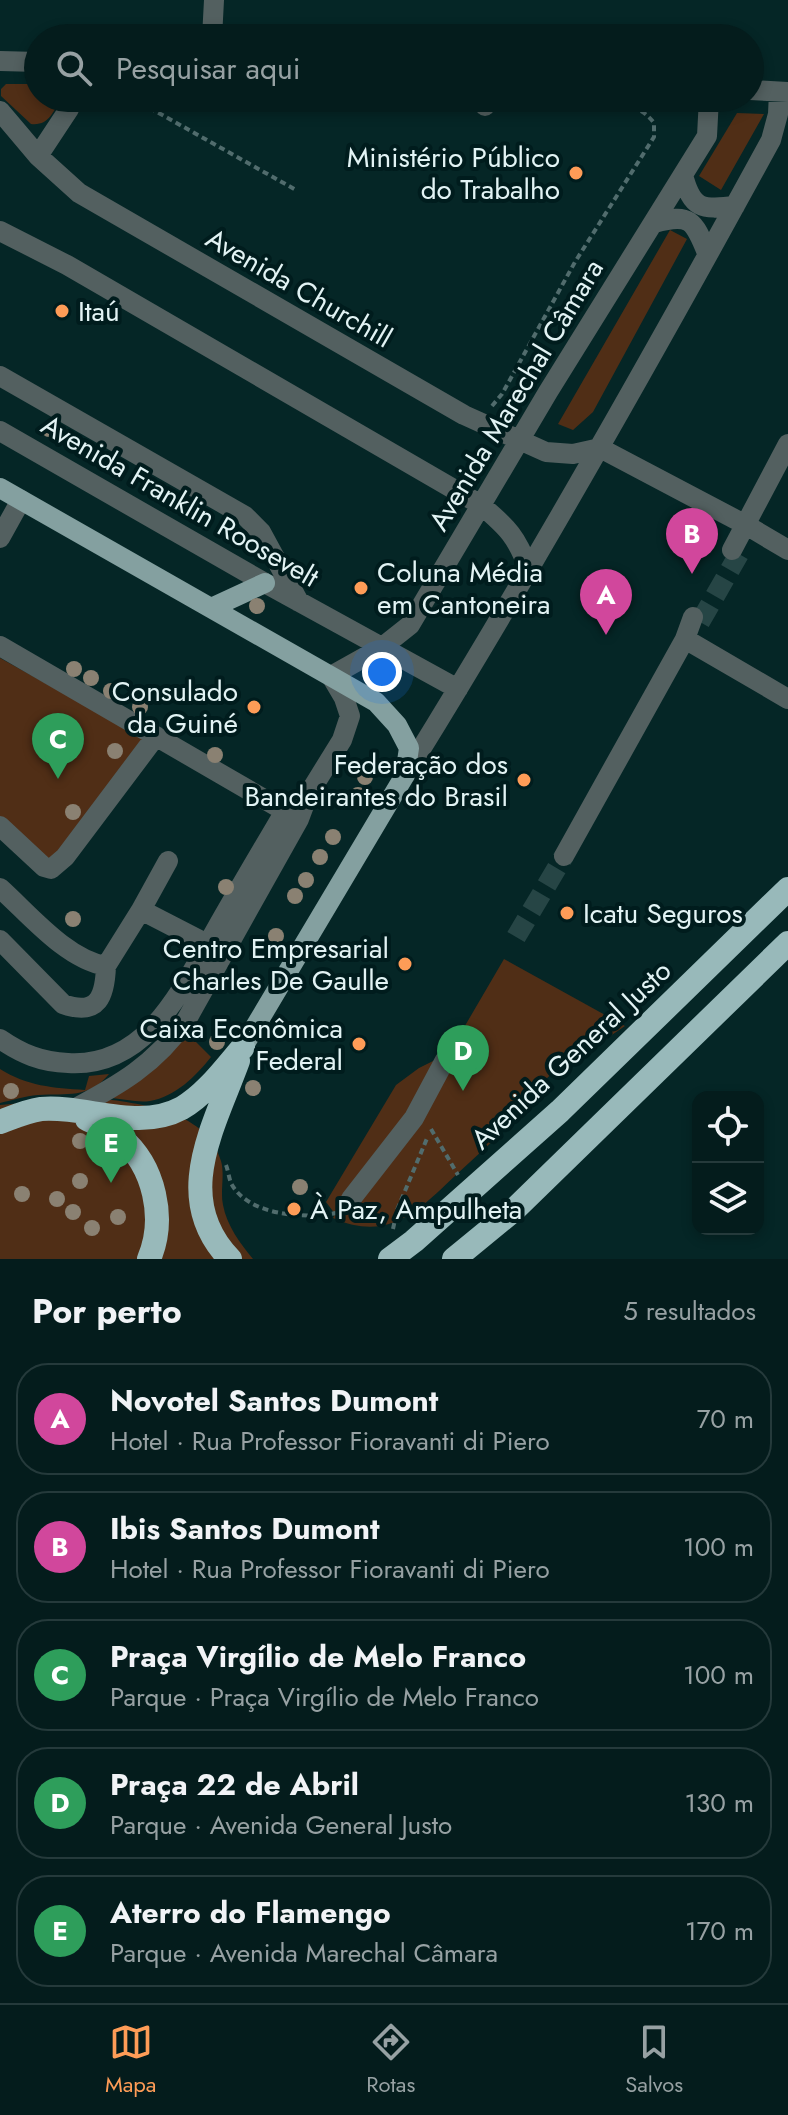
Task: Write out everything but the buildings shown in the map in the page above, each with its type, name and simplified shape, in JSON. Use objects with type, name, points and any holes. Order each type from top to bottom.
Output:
[{"type":"highway","name":"Avenida General Justo","points":[[390,1259],[560,1111],[788,889]]},
{"type":"highway","points":[[454,1259],[515,1209],[788,943]]},
{"type":"highway","points":[[0,1122],[39,1110],[137,1117],[174,1111],[197,1097],[243,1047]]},
{"type":"highway","points":[[230,1259],[219,1248],[205,1220],[198,1187],[203,1160],[243,1047]]},
{"type":"highway","points":[[70,1111],[121,1137],[143,1165],[150,1180],[157,1214],[158,1232],[149,1259]]},
{"type":"highway","points":[[477,1259],[515,1209]]},
{"type":"main road","points":[[0,488],[376,702],[397,725],[409,748],[405,775],[243,1047]]},
{"type":"main road","points":[[211,608],[265,583]]},
{"type":"street","points":[[213,24],[214,0]]},
{"type":"street","points":[[0,61],[24,62]]},
{"type":"street","points":[[405,775],[600,448],[735,206],[771,140],[783,92]]},
{"type":"street","points":[[38,156],[67,112]]},
{"type":"street","name":"Avenida Marechal Câmara","points":[[331,676],[381,648],[410,625],[707,136],[708,112]]},
{"type":"street","name":"Avenida Churchill","points":[[4,122],[79,193],[464,415],[546,452],[573,454],[600,448]]},
{"type":"street","points":[[683,175],[691,200],[699,206],[735,206]]},
{"type":"street","points":[[654,223],[676,217],[691,222],[707,253]]},
{"type":"street","points":[[0,231],[67,265],[481,505],[504,524],[519,543],[529,570]]},
{"type":"street","points":[[0,376],[245,516],[261,532],[299,602]]},
{"type":"street","name":"Avenida Franklin Roosevelt","points":[[0,431],[458,689]]},
{"type":"street","points":[[736,552],[750,527],[760,493],[788,444]]},
{"type":"street","points":[[600,448],[788,550]]},
{"type":"street","points":[[0,538],[21,500]]},
{"type":"street","points":[[564,856],[696,619]]},
{"type":"street","points":[[685,639],[788,699]]},
{"type":"street","points":[[0,646],[292,815]]},
{"type":"street","points":[[0,1039],[25,1055],[48,1062],[78,1064],[105,1060],[125,1051],[147,1035],[172,1004],[207,944],[342,740],[350,716],[331,676]]},
{"type":"street","points":[[0,826],[44,867],[56,867],[156,736]]},
{"type":"street","points":[[70,1111],[126,1081],[168,1045],[213,976],[292,815]]},
{"type":"street","points":[[0,940],[63,1004],[74,1008],[91,1005],[105,991],[106,966],[168,861]]},
{"type":"street","points":[[0,888],[76,955],[106,966]]},
{"type":"street","points":[[141,910],[207,944]]},
{"type":"street","points":[[351,1199],[414,1118],[445,1060]]},
{"type":"path","points":[[157,112],[296,190]]},
{"type":"path","points":[[487,410],[502,394],[575,262],[654,137],[654,123],[644,112]]},
{"type":"path","points":[[392,1234],[397,1210],[431,1129],[469,1193]]},
{"type":"path","points":[[232,1185],[267,1211],[297,1216],[335,1214],[351,1199]]},
{"type":"shaded area","points":[[6,84],[24,84],[24,112],[54,112],[42,123],[31,124],[1,96],[1,89]]},
{"type":"shaded area","points":[[737,113],[764,114],[721,190],[699,176]]},
{"type":"shaded area","points":[[670,230],[687,239],[593,412],[573,430],[558,424]]},
{"type":"shaded area","points":[[0,658],[146,739],[50,865],[0,819]]},
{"type":"shaded area","points":[[504,959],[625,1026],[594,1047],[578,1049],[528,1096],[522,1114],[416,1210],[387,1225],[371,1227],[333,1218],[335,1214],[326,1202],[396,1085],[419,1068],[433,1061],[445,1060]]},
{"type":"shaded area","points":[[187,1033],[211,1057],[192,1078],[159,1099],[141,1102],[112,1098]]},
{"type":"shaded area","points":[[0,1069],[30,1083],[85,1090],[89,1076],[109,1074],[94,1088],[85,1091],[0,1103]]},
{"type":"shaded area","points":[[89,1097],[166,1111],[200,1129],[213,1143],[221,1161],[225,1213],[253,1259],[0,1259],[0,1105]]},
{"type":"tunnel","points":[[700,622],[739,554]]},
{"type":"tunnel","points":[[516,937],[564,856]]},
{"type":"place","name":"Ministério Público do Trabalho","points":[[576,173]]},
{"type":"place","name":"Itaú","points":[[62,311]]},
{"type":"place","name":"Ibis Santos Dumont","points":[[692,574]]},
{"type":"place","name":"Coluna Média em Cantoneira","points":[[361,588]]},
{"type":"place","name":"Novotel Santos Dumont","points":[[606,635]]},
{"type":"place","name":"Consulado da Guiné","points":[[254,707]]},
{"type":"place","name":"Praça Virgílio de Melo Franco","points":[[58,779]]},
{"type":"place","name":"Federação dos Bandeirantes do Brasil","points":[[524,780]]},
{"type":"place","name":"Icatu Seguros","points":[[567,913]]},
{"type":"place","name":"Centro Empresarial Charles De Gaulle","points":[[405,964]]},
{"type":"place","name":"Caixa Econômica Federal","points":[[359,1044]]},
{"type":"place","name":"Praça 22 de Abril","points":[[463,1091]]},
{"type":"place","name":"Aterro do Flamengo","points":[[111,1183]]},
{"type":"place","name":"À Paz, Ampulheta","points":[[294,1209]]}]
